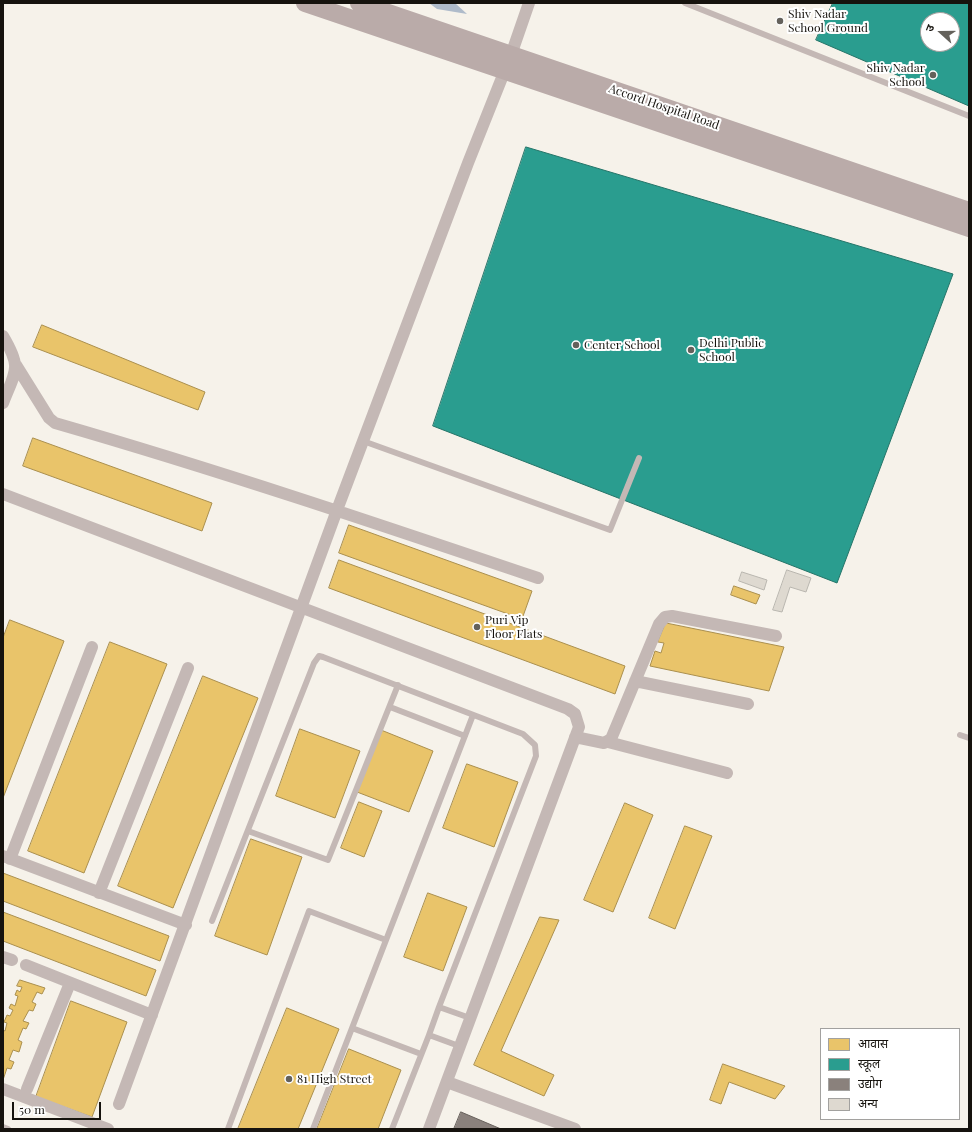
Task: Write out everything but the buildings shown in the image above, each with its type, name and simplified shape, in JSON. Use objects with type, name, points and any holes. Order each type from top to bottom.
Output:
[{"type":"street","points":[[305,3],[508,63],[969,228]]},
{"type":"street","name":"Accord Hospital Road","points":[[358,3],[508,63],[969,211]]},
{"type":"street","points":[[119,1104],[186,925],[337,510],[468,163],[508,63],[529,3]]},
{"type":"street","points":[[3,336],[12,352],[16,365],[49,418],[55,423],[192,463],[538,578]]},
{"type":"street","points":[[3,403],[16,365]]},
{"type":"street","points":[[3,494],[568,709],[575,714],[579,727],[429,1129]]},
{"type":"street","points":[[608,742],[659,624],[665,617],[672,616],[776,636]]},
{"type":"street","points":[[92,647],[6,858],[186,925]]},
{"type":"street","points":[[99,893],[188,668]]},
{"type":"street","points":[[635,681],[748,704]]},
{"type":"street","points":[[575,737],[604,743],[608,742],[727,773]]},
{"type":"street","points":[[26,965],[152,1015]]},
{"type":"street","points":[[27,1089],[70,982]]},
{"type":"street","points":[[447,1082],[575,1129]]},
{"type":"street","points":[[3,1090],[108,1129]]},
{"type":"lane","points":[[685,3],[969,116]]},
{"type":"lane","points":[[363,441],[610,530],[639,458]]},
{"type":"lane","points":[[212,921],[316,658],[319,656],[323,656],[523,734],[535,745],[536,756],[392,1129]]},
{"type":"lane","points":[[248,831],[328,860],[398,685]]},
{"type":"lane","points":[[390,707],[465,736]]},
{"type":"lane","points":[[313,1129],[474,714]]},
{"type":"lane","points":[[960,735],[969,738]]},
{"type":"lane","points":[[228,1129],[309,911],[386,940]]},
{"type":"lane","points":[[439,1007],[470,1018]]},
{"type":"lane","points":[[352,1028],[422,1054]]},
{"type":"lane","points":[[429,1035],[460,1046]]},
{"type":"lane","points":[[3,1127],[8,1129]]},
{"type":"water","points":[[429,3],[455,3],[467,14],[437,9]]},
{"type":"place","name":"Shiv Nadar School Ground","points":[[780,21]]},
{"type":"place","name":"Shiv Nadar School","points":[[933,75]]},
{"type":"place","name":"Center School","points":[[576,345]]},
{"type":"place","name":"Delhi Public School","points":[[691,350]]},
{"type":"place","name":"Puri Vip Floor Flats","points":[[477,627]]},
{"type":"place","name":"81 High Street","points":[[289,1079]]}]
